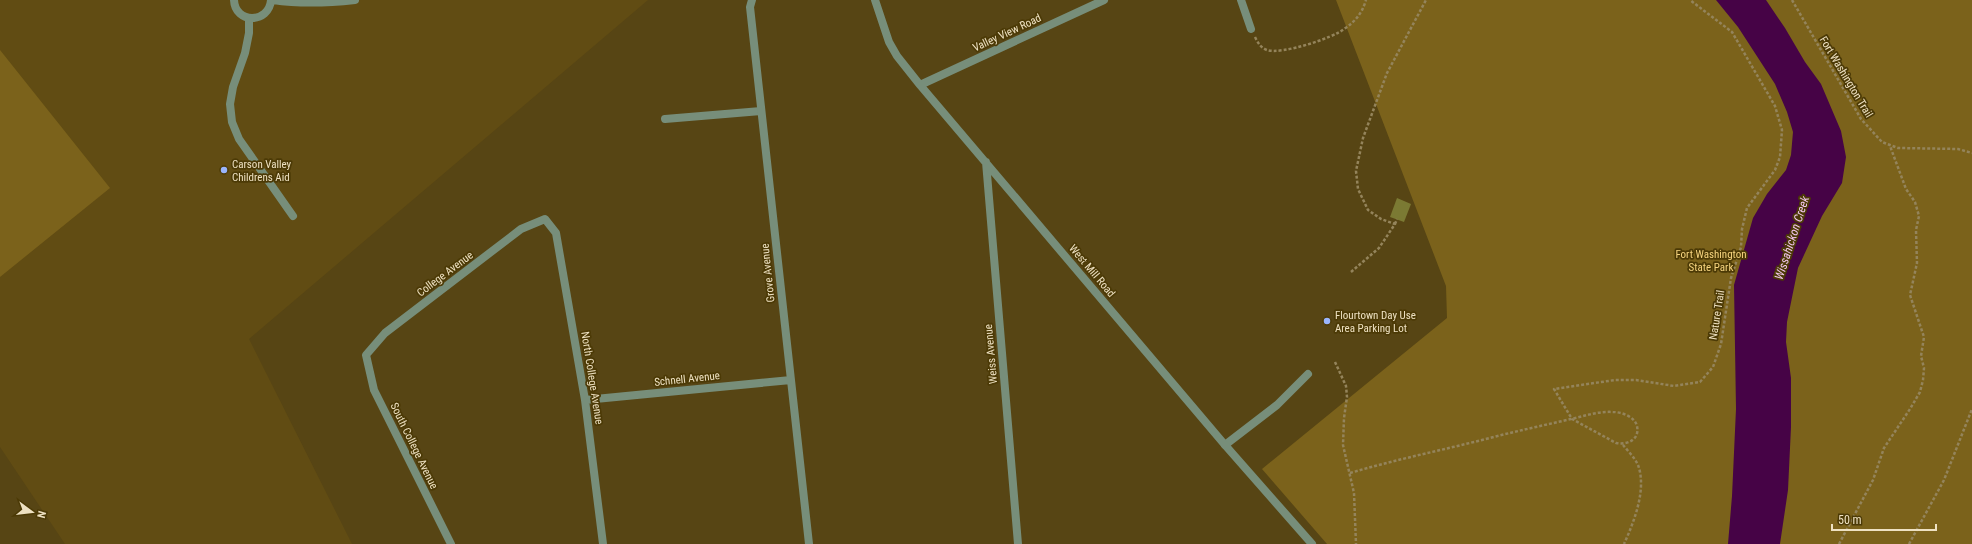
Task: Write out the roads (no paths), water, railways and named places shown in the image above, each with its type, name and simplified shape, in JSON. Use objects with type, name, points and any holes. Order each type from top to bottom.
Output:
[{"type":"street","points":[[234,0],[239,13],[249,18],[260,18],[272,0],[292,3],[355,0]]},
{"type":"street","name":"Grove Avenue","points":[[752,0],[750,7],[809,544]]},
{"type":"street","name":"West Mill Road","points":[[875,0],[889,42],[897,56],[920,85],[1225,445],[1312,544]]},
{"type":"street","name":"Valley View Road","points":[[920,85],[1104,0]]},
{"type":"street","points":[[1240,0],[1251,29]]},
{"type":"street","points":[[249,18],[249,33],[245,53],[233,87],[230,104],[232,122],[239,139],[293,216]]},
{"type":"street","points":[[665,119],[761,111]]},
{"type":"street","name":"Weiss Avenue","points":[[986,162],[1018,544]]},
{"type":"street","name":"College Avenue","points":[[366,355],[385,333],[521,229],[545,219]]},
{"type":"street","name":"North College Avenue","points":[[545,219],[556,233],[585,400],[603,544]]},
{"type":"street","name":"South College Avenue","points":[[366,355],[374,390],[451,544]]},
{"type":"street","points":[[1225,445],[1277,405],[1308,374]]},
{"type":"street","name":"Schnell Avenue","points":[[585,400],[791,380]]},
{"type":"water","name":"Wissahickon Creek","points":[[1716,0],[1766,0],[1805,62],[1821,84],[1841,131],[1846,157],[1842,183],[1822,216],[1798,268],[1787,322],[1786,342],[1791,378],[1791,427],[1788,490],[1780,544],[1728,544],[1736,409],[1734,285],[1753,218],[1767,194],[1786,170],[1791,155],[1793,132],[1787,112],[1775,84],[1738,27]]},
{"type":"place","name":"Carson Valley Childrens Aid","points":[[224,170]]},
{"type":"place","name":"Flourtown Day Use Area Parking Lot","points":[[1327,321]]},
{"type":"park label","name":"Fort Washington State Park","points":[[1711,260]]}]
